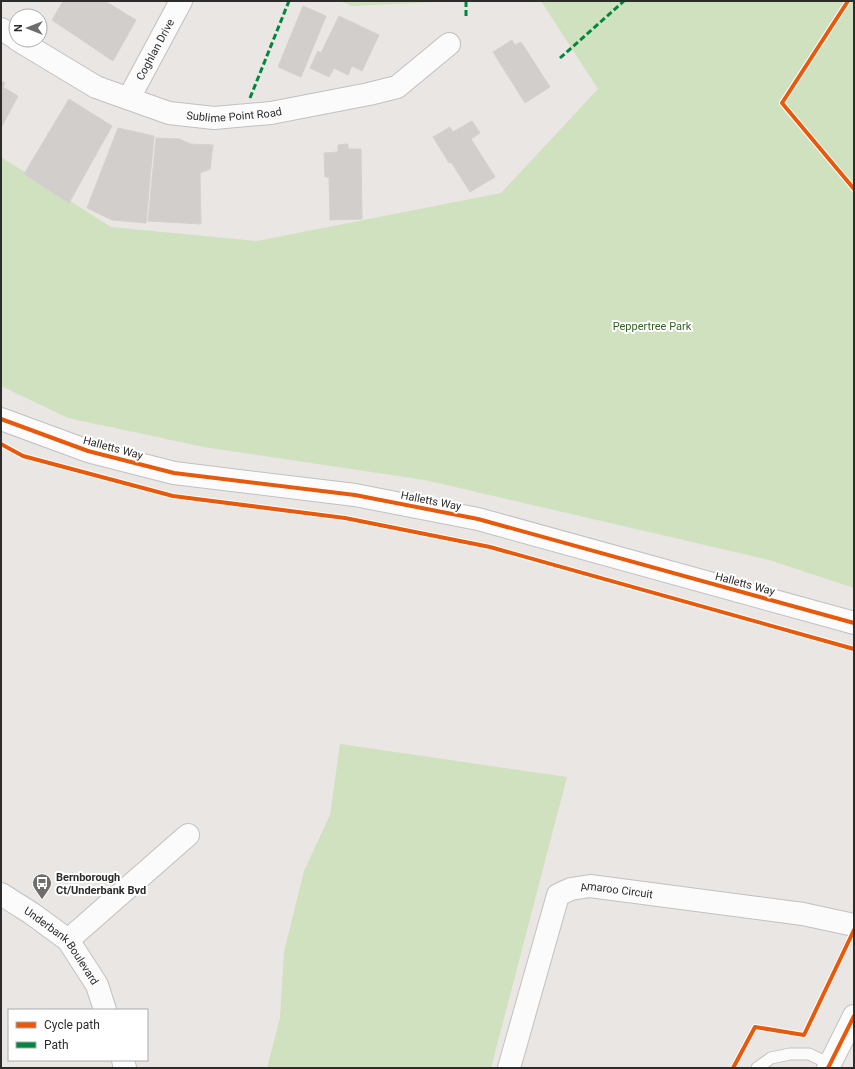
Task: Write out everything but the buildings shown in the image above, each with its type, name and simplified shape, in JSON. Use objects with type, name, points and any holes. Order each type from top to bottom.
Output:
[{"type":"street","name":"Coghlan Drive","points":[[129,98],[181,1]]},
{"type":"street","name":"Sublime Point Road","points":[[32,48],[96,87],[169,113],[214,118],[271,113],[397,87],[449,44]]},
{"type":"street","name":"Halletts Way","points":[[1,420],[88,451],[174,473],[355,495],[478,519],[854,623]]},
{"type":"street","points":[[68,940],[188,835]]},
{"type":"street","name":"Amaroo Circuit","points":[[509,1068],[558,895],[570,889],[590,886],[803,914],[854,925]]},
{"type":"street","name":"Underbank Boulevard","points":[[1,894],[31,913],[68,940],[97,985],[105,1009]]},
{"type":"street","points":[[829,1066],[854,1016]]},
{"type":"lane","points":[[757,1068],[771,1058],[790,1054],[810,1054],[829,1066]]},
{"type":"green space","points":[[339,1],[459,1],[352,6]]},
{"type":"green space","name":"Peppertree Park","points":[[541,1],[854,1],[854,588],[769,560],[425,480],[204,447],[68,418],[1,386],[1,157],[111,227],[257,241],[501,193],[598,89]]},
{"type":"green space","points":[[340,744],[567,777],[491,1068],[267,1068],[280,1018],[284,952],[304,871],[330,815]]},
{"type":"marked path","points":[[250,98],[289,1]]},
{"type":"marked path","points":[[466,1],[466,19]]},
{"type":"marked path","points":[[560,58],[624,1]]},
{"type":"cycle path","points":[[848,1],[782,103],[854,189]]},
{"type":"cycle path","points":[[1,419],[88,451],[174,473],[355,495],[478,519],[854,623]]},
{"type":"cycle path","points":[[1,444],[23,456],[173,496],[345,518],[490,547],[854,649]]},
{"type":"cycle path","points":[[733,1068],[755,1027],[804,1035],[854,930]]},
{"type":"cycle path","points":[[828,1068],[854,1016]]},
{"type":"place","name":"Bernborough Ct/Underbank Bvd","points":[[42,900]]}]
